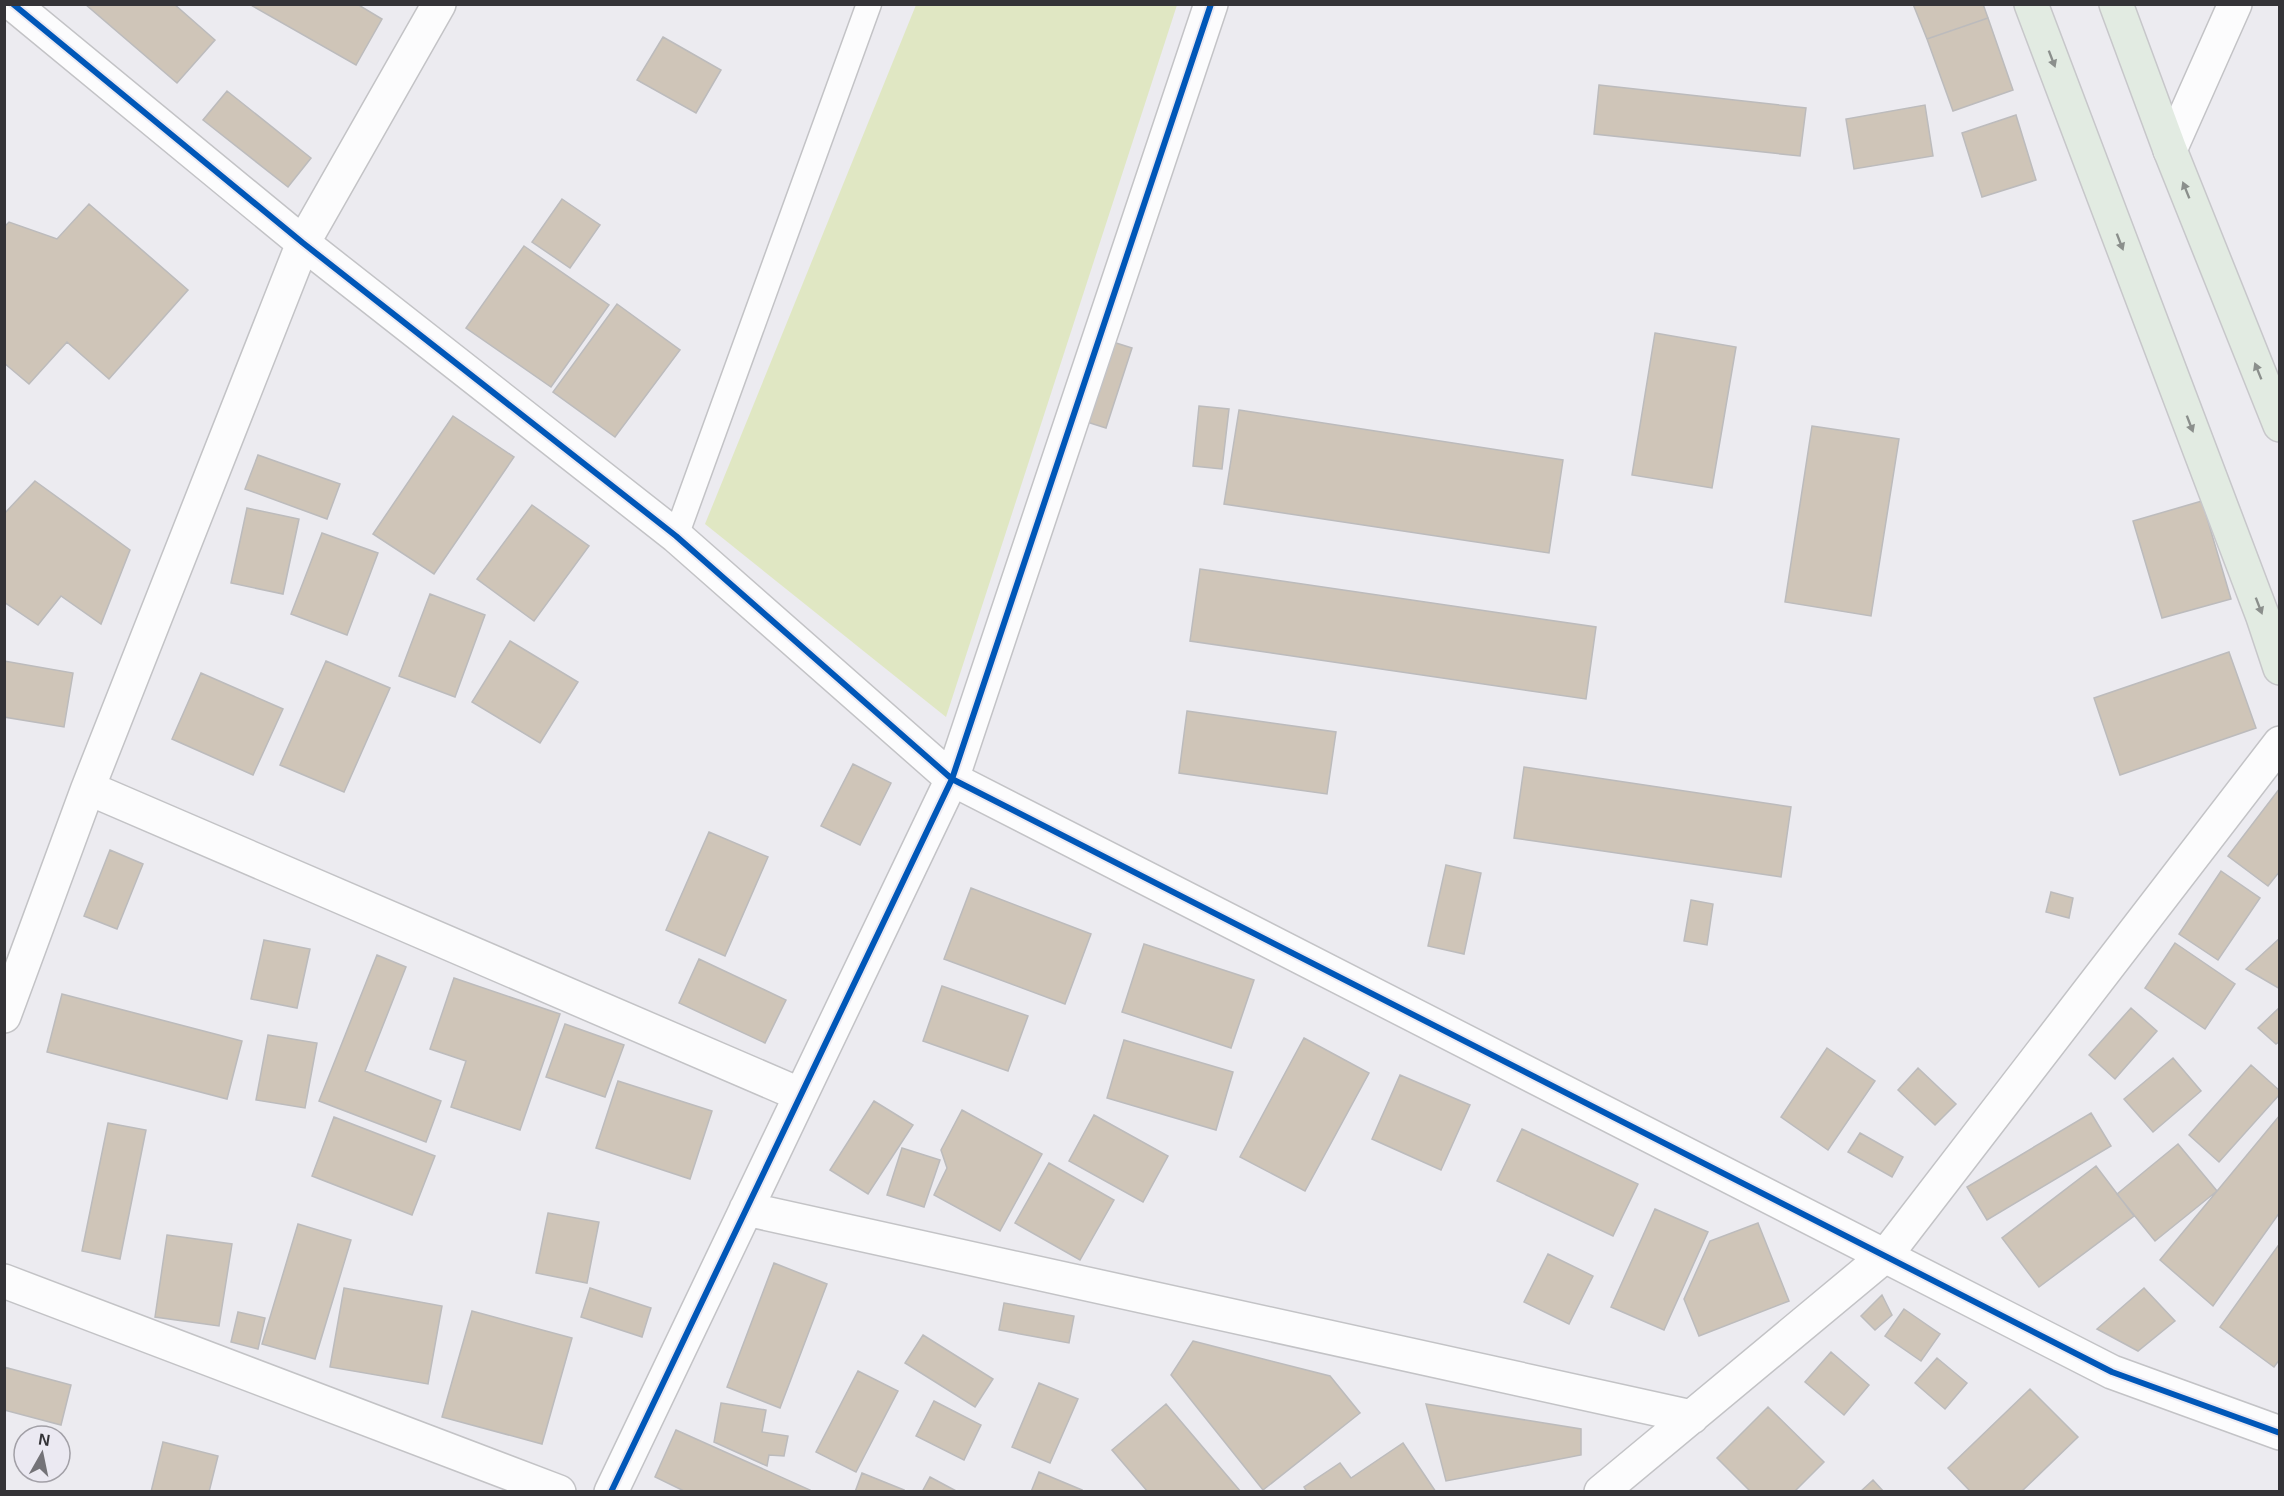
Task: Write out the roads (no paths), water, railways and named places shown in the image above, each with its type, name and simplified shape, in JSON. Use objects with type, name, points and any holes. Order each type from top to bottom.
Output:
[{"type":"highway","points":[[2031,4],[2264,617],[2280,668]]},
{"type":"highway","points":[[2116,4],[2170,150],[2280,425]]},
{"type":"street","points":[[13,4],[303,243],[676,536],[952,779],[1886,1254],[2112,1372],[2280,1433]]},
{"type":"street","points":[[4,1016],[88,788],[303,243],[439,4]]},
{"type":"street","points":[[611,1491],[952,779],[1211,4]]},
{"type":"street","points":[[2170,150],[2235,4]]},
{"type":"street","points":[[1601,1491],[1886,1254],[2280,743]]},
{"type":"street","points":[[88,788],[801,1095]]},
{"type":"street","points":[[746,1209],[1692,1417]]},
{"type":"street","points":[[4,1281],[559,1491]]},
{"type":"lane","points":[[676,536],[869,4]]}]
